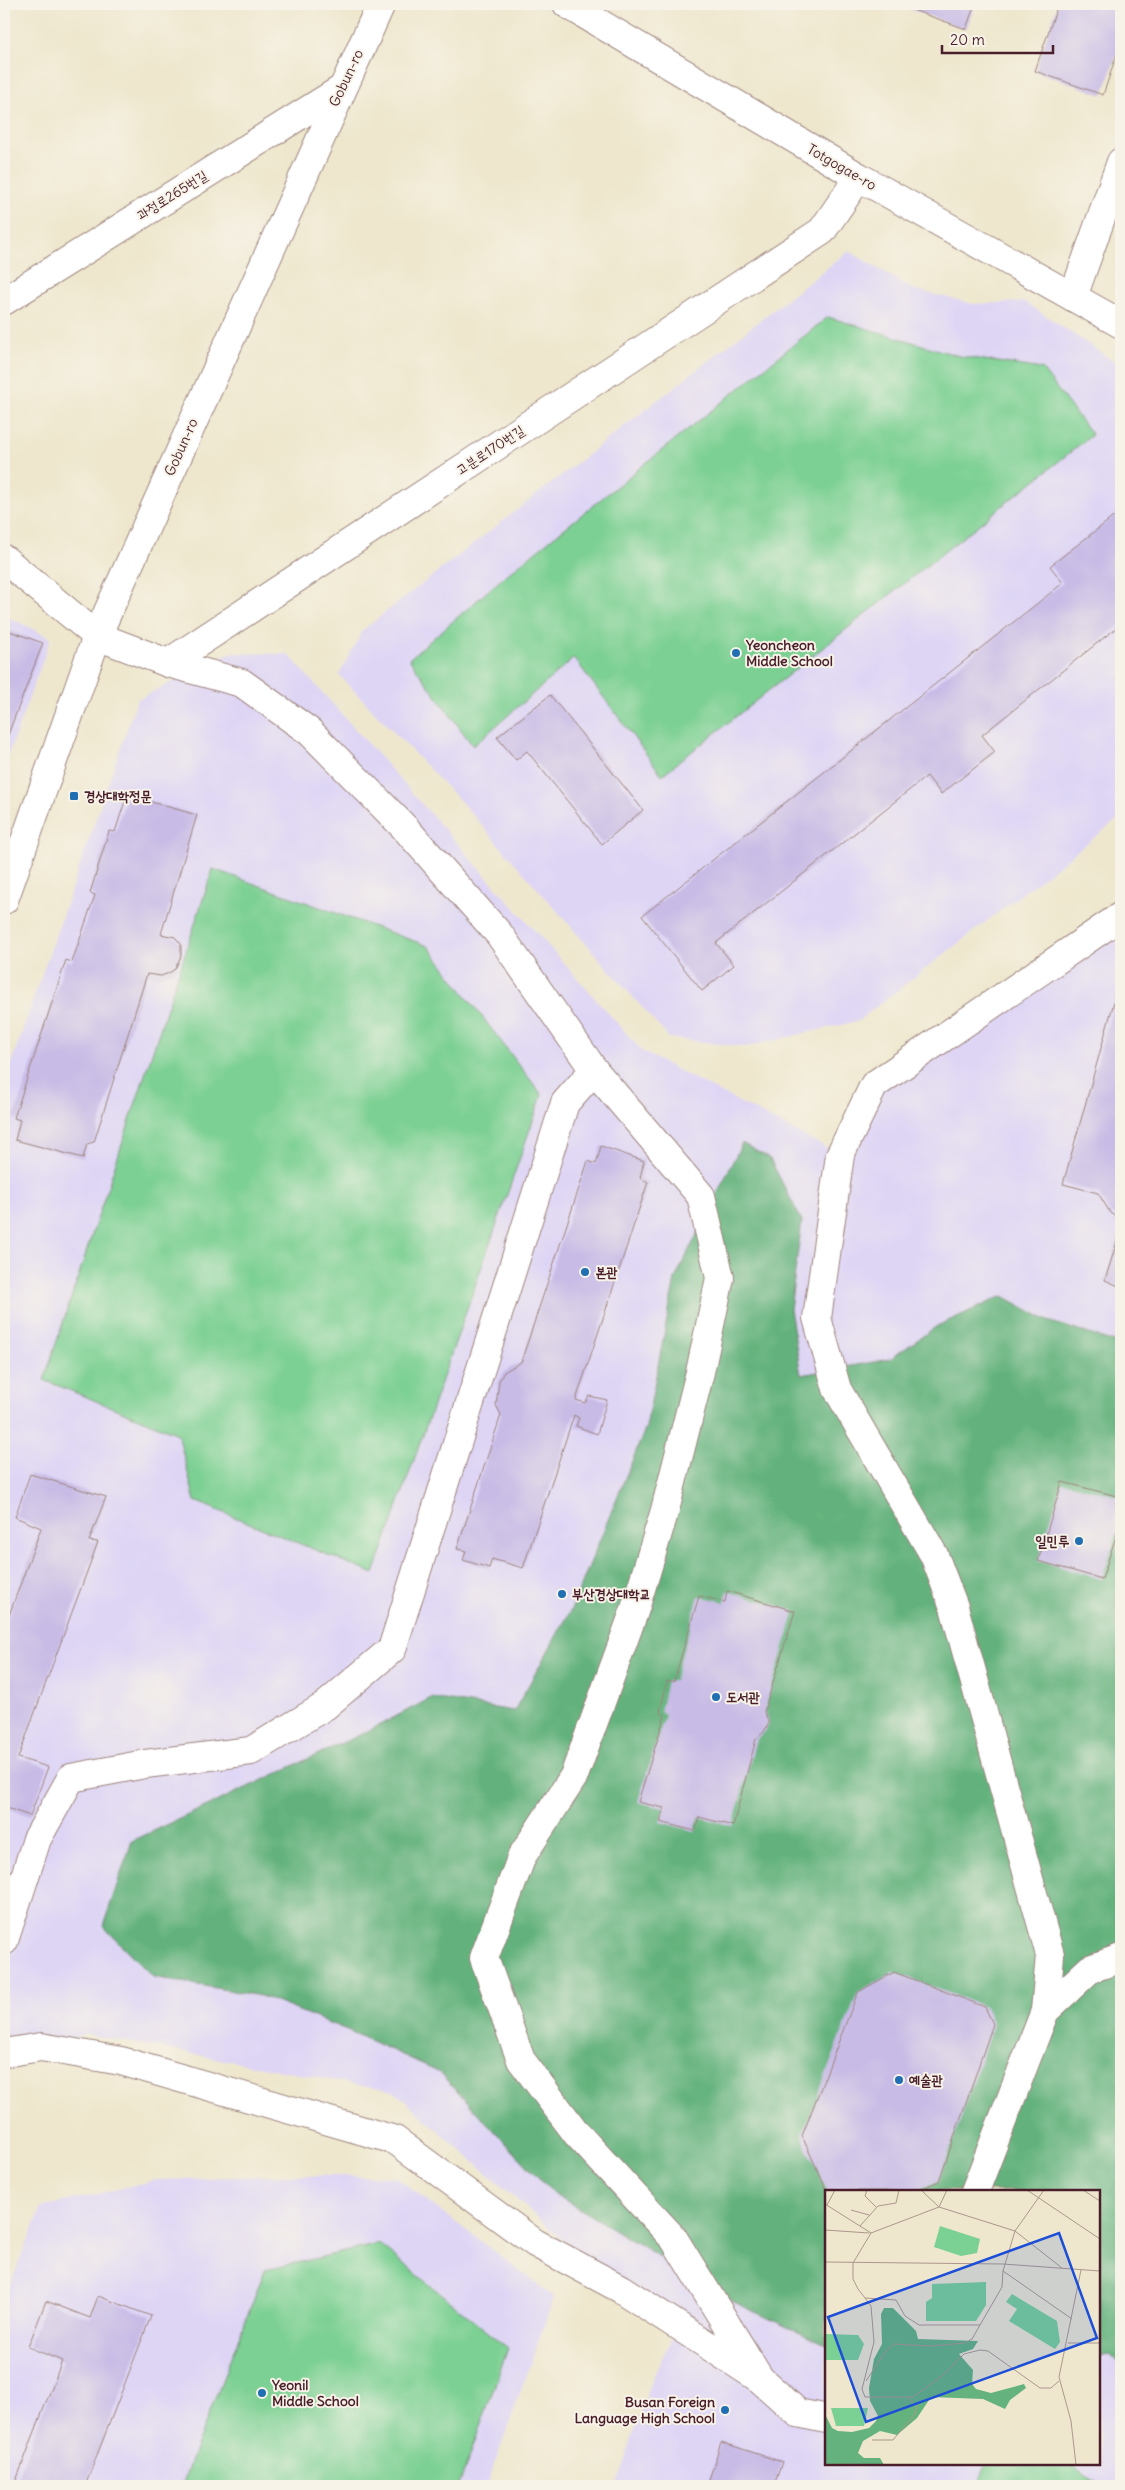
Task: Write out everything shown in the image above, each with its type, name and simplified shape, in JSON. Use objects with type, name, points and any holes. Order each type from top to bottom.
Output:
[{"type":"street","name":"Gobun-ro","points":[[4,900],[97,636],[380,4]]},
{"type":"street","name":"Totgogae-ro","points":[[567,4],[858,177],[1121,324]]},
{"type":"street","name":"과정로265번길","points":[[4,301],[340,90]]},
{"type":"street","points":[[1073,297],[1121,162]]},
{"type":"street","name":"고분로170번길","points":[[168,662],[822,231],[858,177]]},
{"type":"street","points":[[4,559],[97,636],[168,662],[242,683],[310,732],[405,828],[499,934],[594,1070],[701,1196],[720,1278],[700,1372],[667,1501],[634,1612],[574,1776],[522,1856],[484,1958],[521,2060],[576,2134],[674,2239],[760,2379]]},
{"type":"street","points":[[975,2190],[1045,2011],[1050,1955],[954,1607],[934,1555],[837,1389],[817,1318],[840,1155],[874,1085],[1121,916]]},
{"type":"street","points":[[4,1942],[37,1838],[71,1778],[145,1764],[251,1751],[325,1706],[392,1649],[565,1103],[594,1070]]},
{"type":"street","points":[[1045,2011],[1090,1969],[1121,1958]]},
{"type":"street","points":[[4,2054],[41,2047],[121,2061],[395,2140],[535,2244],[621,2289],[760,2379],[798,2413],[825,2419]]},
{"type":"shaded area","name":"Yeoncheon Middle School","points":[[849,251],[912,289],[973,304],[1025,302],[1121,366],[1121,817],[858,1021],[746,1047],[669,1038],[463,804],[339,675],[363,630]]},
{"type":"shaded area","points":[[4,615],[51,638],[4,766]]},
{"type":"shaded area","name":"부산경상대학교","points":[[229,653],[288,654],[643,1052],[840,1155],[874,1085],[1121,916],[1121,2486],[616,2486],[653,2377],[672,2337],[395,2092],[85,2034],[4,2073],[4,1084],[137,700]]},
{"type":"shaded area","name":"Yeonil Middle School","points":[[286,2175],[396,2177],[554,2297],[487,2486],[4,2486],[4,2300],[42,2207],[157,2180]]},
{"type":"green space","points":[[828,317],[959,356],[1042,369],[1092,435],[662,775],[574,658],[473,746],[409,659],[510,572]]},
{"type":"green space","points":[[213,869],[428,946],[542,1095],[374,1574],[195,1501],[178,1434],[44,1380]]},
{"type":"green space","points":[[742,1143],[770,1159],[802,1221],[790,1309],[801,1375],[890,1359],[937,1326],[1003,1296],[1048,1321],[1121,1344],[1121,1777],[1116,1789],[1121,1798],[1121,2364],[1110,2355],[1100,2357],[1100,2190],[825,2190],[825,2345],[738,2304],[553,2193],[438,2071],[347,2030],[261,1996],[153,1977],[103,1926],[132,1841],[370,1730],[431,1698],[514,1711],[571,1610],[646,1427],[675,1279]]},
{"type":"green space","points":[[379,2244],[508,2348],[459,2486],[181,2486],[265,2270]]},
{"type":"green space","points":[[986,2465],[1069,2465],[1103,2486],[978,2486]]},
{"type":"building","points":[[896,4],[975,4],[966,29]]},
{"type":"building","points":[[1058,4],[1121,4],[1121,42],[1103,95],[1035,71]]},
{"type":"building","points":[[1121,511],[1121,624],[982,735],[995,752],[941,794],[927,776],[716,943],[734,965],[702,991],[642,916],[1063,583],[1050,566]]},
{"type":"building","points":[[4,629],[43,643],[4,745]]},
{"type":"building","points":[[550,695],[643,810],[602,844],[527,751],[516,760],[497,737]]},
{"type":"building","points":[[127,795],[197,815],[161,934],[175,937],[181,944],[181,956],[175,969],[169,973],[161,976],[147,974],[94,1142],[87,1144],[83,1158],[15,1140],[20,1120],[14,1118],[66,960],[72,962],[95,895],[90,893],[109,831],[115,832]]},
{"type":"building","points":[[1121,977],[1121,1217],[1111,1214],[1098,1193],[1063,1184]]},
{"type":"building","name":"본관","points":[[601,1146],[644,1161],[640,1178],[648,1182],[576,1400],[585,1403],[589,1396],[607,1400],[597,1434],[576,1426],[579,1418],[574,1415],[523,1568],[492,1559],[489,1568],[463,1560],[466,1551],[457,1549],[501,1415],[496,1405],[499,1381],[504,1372],[521,1362],[588,1161],[596,1164]]},
{"type":"building","points":[[1121,1229],[1121,1287],[1105,1280]]},
{"type":"building","points":[[30,1474],[106,1497],[89,1541],[98,1542],[18,1758],[48,1767],[30,1816],[4,1807],[4,1629],[41,1528],[15,1517]]},
{"type":"building","name":"일민루","points":[[1062,1482],[1121,1497],[1121,1521],[1102,1579],[1038,1561]]},
{"type":"building","name":"도서관","points":[[727,1591],[795,1611],[764,1712],[769,1722],[764,1732],[756,1739],[733,1826],[699,1817],[695,1831],[660,1822],[664,1808],[638,1802],[665,1715],[660,1712],[667,1681],[674,1681],[699,1596],[725,1602]]},
{"type":"building","name":"예술관","points":[[894,1972],[985,2007],[993,2024],[939,2181],[918,2190],[827,2190],[802,2136],[858,1992]]},
{"type":"building","points":[[98,2296],[151,2316],[85,2486],[14,2486],[62,2361],[28,2347],[46,2301],[90,2318]]},
{"type":"building","points":[[721,2442],[782,2462],[774,2486],[707,2486]]},
{"type":"place","name":"Yeoncheon Middle School","points":[[736,653]]},
{"type":"place","name":"경상대학정문","points":[[74,796]]},
{"type":"place","name":"본관","points":[[585,1272]]},
{"type":"place","name":"일민루","points":[[1079,1541]]},
{"type":"place","name":"부산경상대학교","points":[[562,1594]]},
{"type":"place","name":"도서관","points":[[716,1697]]},
{"type":"place","name":"예술관","points":[[899,2080]]},
{"type":"place","name":"Yeonil Middle School","points":[[262,2393]]},
{"type":"place","name":"Busan Foreign Language High School","points":[[725,2410]]}]
